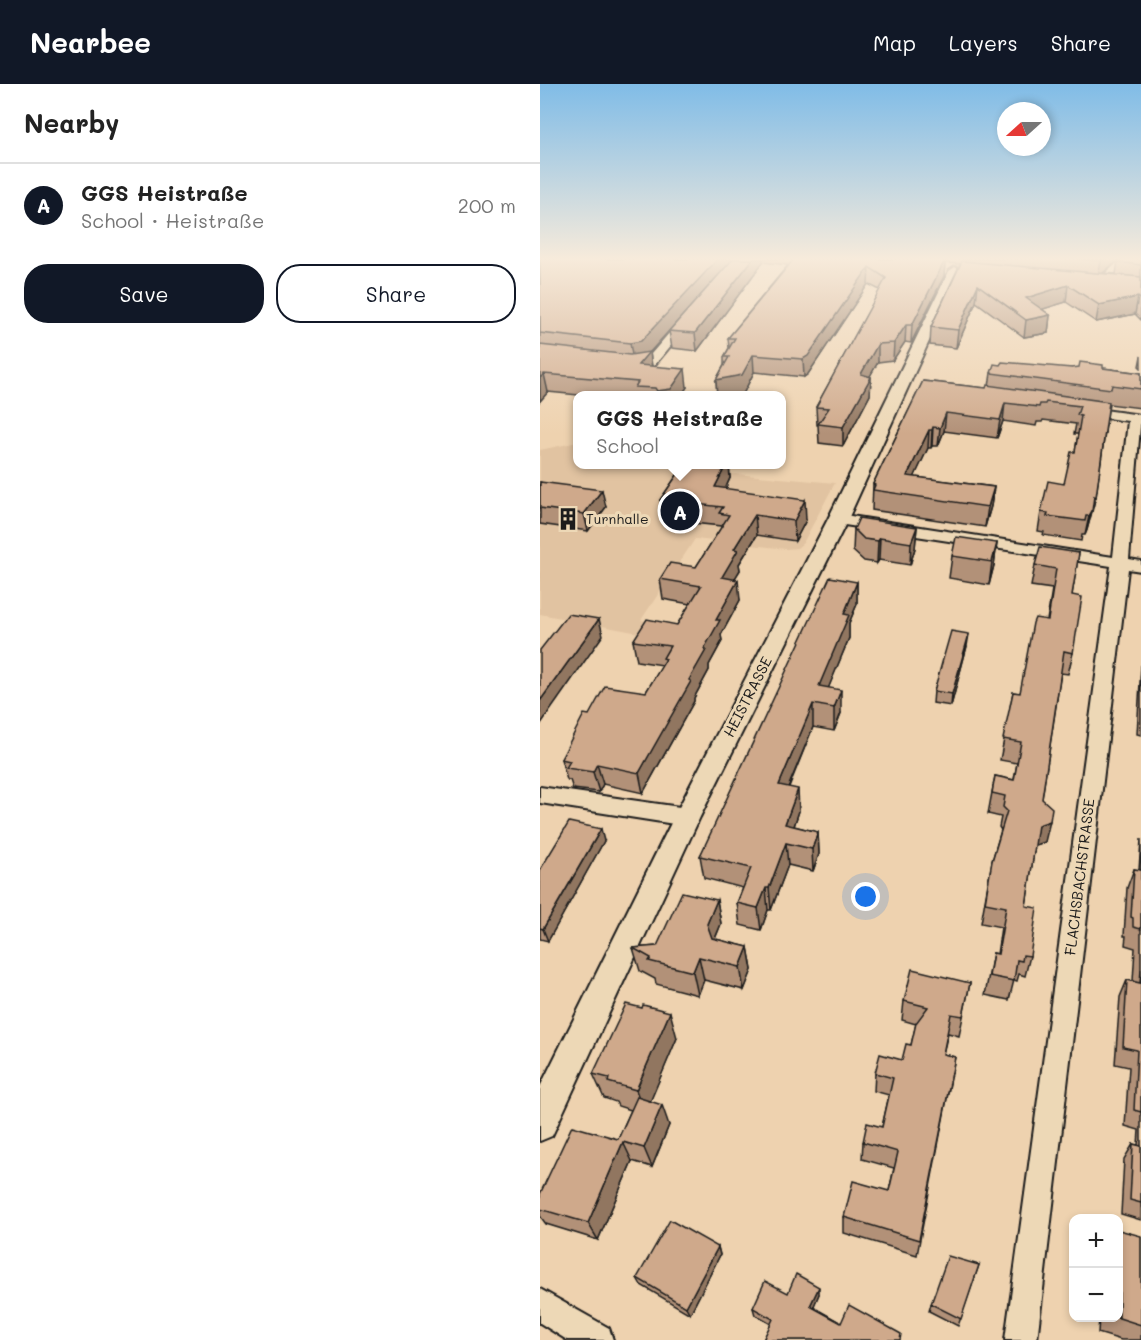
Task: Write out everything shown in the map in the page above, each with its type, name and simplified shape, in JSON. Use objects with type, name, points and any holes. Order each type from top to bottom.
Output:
[{"type":"street","points":[[610,364],[633,367],[649,364],[688,318]]},
{"type":"street","name":"HEISTRASSE","points":[[540,1124],[687,817],[838,519],[935,318]]},
{"type":"street","points":[[1066,409],[1138,419]]},
{"type":"street","name":"FLACHSBACHSTRASSE","points":[[1021,1340],[1130,564],[1138,419]]},
{"type":"street","points":[[838,519],[1130,564]]},
{"type":"street","points":[[540,795],[687,817]]},
{"type":"street","points":[[540,1305],[597,1340]]},
{"type":"shaded area","points":[[573,443],[573,469],[680,469],[835,483],[803,543],[797,548],[786,549],[695,539],[641,620],[656,623],[649,635],[540,614],[540,450]]},
{"type":"building","points":[[540,318],[663,318],[641,341],[630,343],[540,333]]},
{"type":"building","points":[[681,318],[707,318],[695,333],[669,331]]},
{"type":"building","points":[[745,318],[834,318],[808,356],[803,359],[753,355],[742,375],[716,380],[729,357],[724,357],[735,338],[728,338]]},
{"type":"building","points":[[865,318],[916,318],[912,325],[906,325],[894,343],[878,344],[861,374],[871,377],[843,427],[818,424],[829,408],[816,407]]},
{"type":"building","points":[[935,318],[964,318],[958,330],[931,327]]},
{"type":"building","points":[[540,345],[630,355],[649,352],[638,365],[685,369],[671,389],[657,391],[655,388],[635,387],[638,382],[544,374],[540,378]]},
{"type":"building","points":[[1002,362],[1072,368],[1079,367],[1080,362],[1103,365],[1103,368],[1141,373],[1141,389],[1112,385],[1111,389],[991,373],[994,364],[1000,365]]},
{"type":"building","points":[[923,381],[986,388],[987,385],[1109,402],[1096,497],[1094,496],[1092,511],[1089,516],[1086,516],[1085,521],[1047,516],[1048,513],[1041,512],[1048,481],[1064,484],[1071,452],[1075,452],[1081,416],[1077,415],[1080,406],[1046,402],[1040,404],[1039,407],[1005,403],[1000,420],[946,413],[940,428],[933,427],[929,430],[907,476],[994,487],[988,507],[873,490],[875,485],[873,484]]},
{"type":"building","points":[[681,469],[724,469],[715,487],[805,500],[794,521],[755,515],[734,549],[738,550],[722,577],[738,580],[716,620],[720,620],[689,680],[691,681],[639,773],[597,764],[593,772],[566,768],[570,761],[561,759],[584,714],[589,715],[605,686],[646,692],[666,659],[663,658],[670,646],[633,641],[647,619],[677,625],[701,586],[660,579],[670,563],[696,567],[729,515],[719,513],[723,507],[660,500]]},
{"type":"building","points":[[540,482],[602,490],[584,514],[540,508]]},
{"type":"building","points":[[859,518],[917,527],[911,543],[880,538],[878,541],[864,539],[854,529]]},
{"type":"building","points":[[956,537],[997,543],[992,562],[952,556]]},
{"type":"building","points":[[1040,547],[1079,553],[1072,595],[1082,597],[1073,653],[1064,651],[1042,799],[1052,808],[1050,821],[1038,825],[1026,906],[1037,908],[1030,956],[1023,955],[1022,961],[1017,960],[1014,981],[989,976],[993,953],[998,954],[1006,907],[985,903],[992,861],[1007,811],[1003,807],[1005,796],[992,793],[995,776],[1014,780],[1021,742],[1003,739],[1013,692],[1020,693],[1033,623],[1035,618],[1048,620],[1056,569],[1035,565]]},
{"type":"building","points":[[830,577],[857,582],[844,614],[849,615],[819,686],[841,690],[834,708],[813,704],[779,785],[798,789],[785,824],[818,832],[812,849],[786,843],[769,888],[766,888],[758,908],[737,903],[751,868],[700,856]]},
{"type":"building","points":[[568,614],[599,619],[540,701],[540,650]]},
{"type":"building","points":[[951,631],[969,634],[952,694],[934,691]]},
{"type":"building","points":[[569,822],[601,829],[543,929],[540,928],[540,870]]},
{"type":"building","points":[[1134,869],[1141,870],[1141,929],[1133,927],[1131,917]]},
{"type":"building","points":[[682,892],[717,900],[707,924],[712,938],[748,947],[740,967],[699,957],[693,972],[649,961],[651,958],[633,948],[657,946]]},
{"type":"building","points":[[912,969],[970,983],[963,1016],[951,1014],[943,1054],[955,1057],[919,1240],[844,1217],[853,1181],[889,1191],[898,1152],[863,1142],[867,1123],[882,1127],[893,1078],[875,1073],[880,1054],[902,1060],[906,1044],[911,1045],[916,1023],[928,1007],[904,1001]]},
{"type":"building","points":[[1141,969],[1141,1112],[1134,1110],[1137,1050],[1123,1047],[1127,980],[1140,983]]},
{"type":"building","points":[[626,1004],[642,1008],[643,1005],[670,1012],[636,1090],[608,1082],[609,1078],[593,1074]]},
{"type":"building","points":[[637,1097],[662,1105],[644,1148],[623,1142],[588,1223],[540,1209],[540,1194],[572,1126],[618,1139]]},
{"type":"building","points":[[1133,1144],[1141,1146],[1141,1203],[1130,1200]]},
{"type":"building","points":[[670,1220],[718,1247],[686,1307],[637,1278]]},
{"type":"building","points":[[1123,1231],[1141,1236],[1141,1325],[1123,1319]]},
{"type":"building","points":[[948,1256],[979,1265],[961,1319],[931,1304]]},
{"type":"building","points":[[796,1274],[819,1287],[810,1306],[841,1323],[849,1305],[901,1334],[900,1340],[766,1340],[764,1338],[773,1319],[753,1308],[765,1281],[788,1293]]},
{"type":"place","name":"GGS Heistraße","points":[[680,511]]},
{"type":"place","name":"Turnhalle","points":[[568,519]]}]
